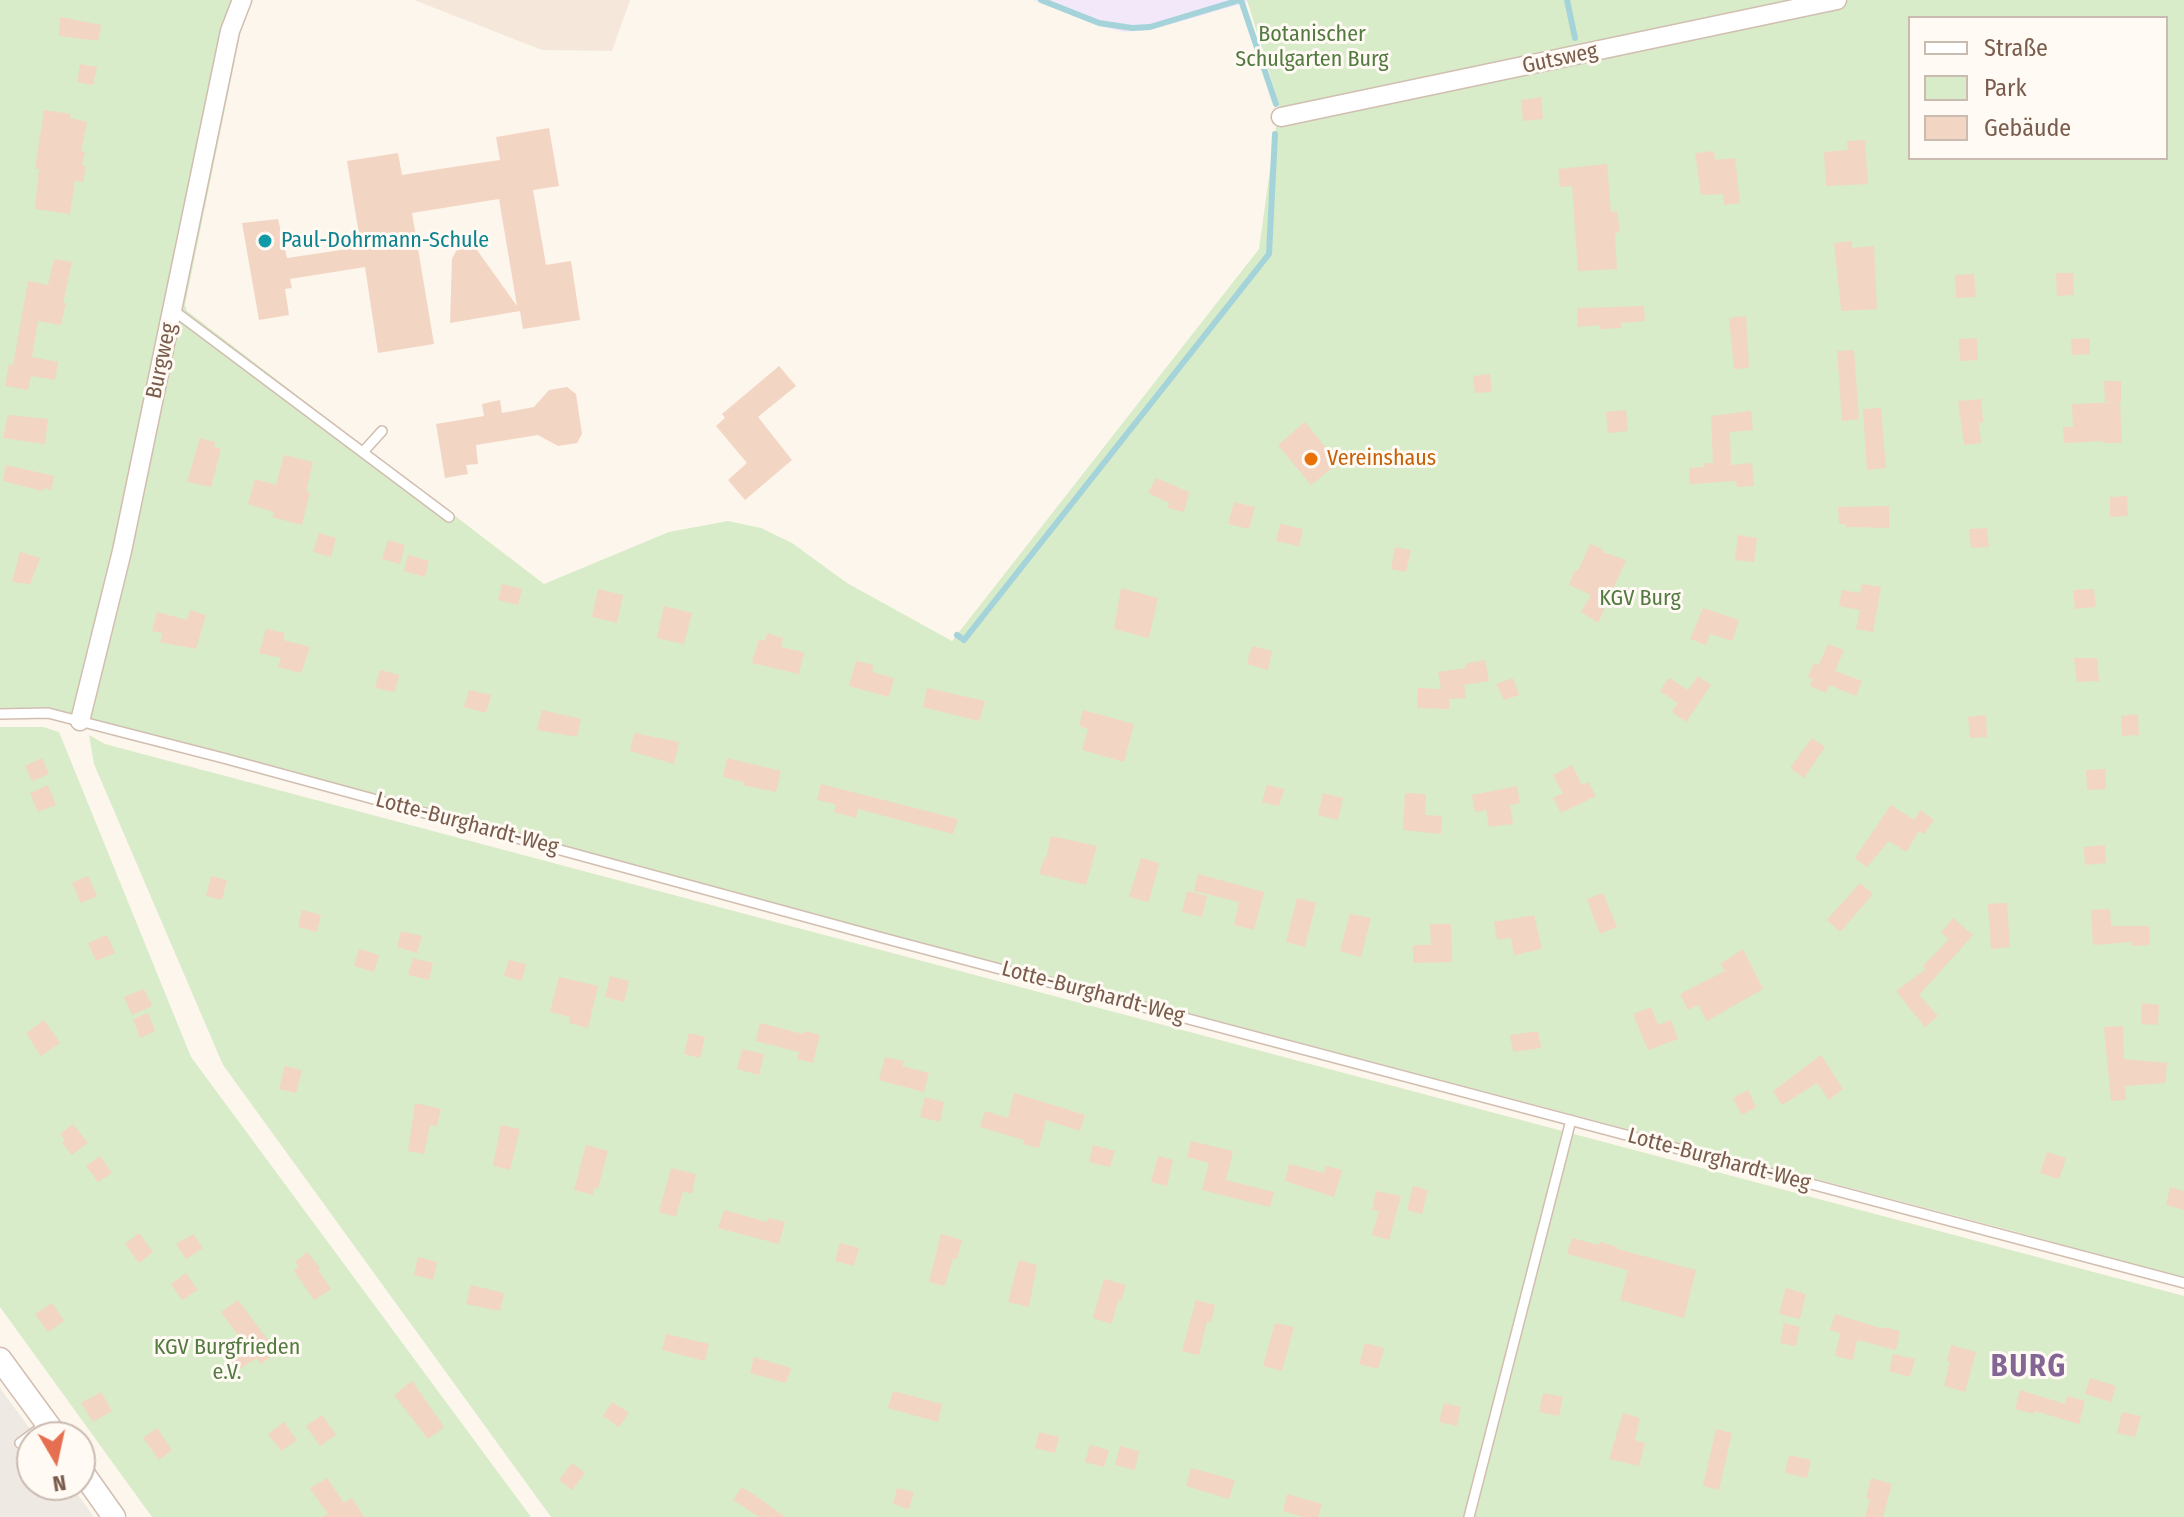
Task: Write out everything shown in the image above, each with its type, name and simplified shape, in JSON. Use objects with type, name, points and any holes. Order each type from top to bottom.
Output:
[{"type":"street","name":"Burgweg","points":[[80,721],[122,551],[230,31],[242,0]]},
{"type":"street","name":"Gutsweg","points":[[1281,117],[1837,0]]},
{"type":"street","points":[[0,1359],[45,1421]]},
{"type":"street","points":[[96,1492],[114,1517]]},
{"type":"lane","points":[[173,310],[449,517]]},
{"type":"lane","points":[[363,452],[382,431]]},
{"type":"lane","name":"Lotte-Burghardt-Weg","points":[[0,714],[48,713],[223,758],[883,938],[2184,1283]]},
{"type":"lane","points":[[1469,1517],[1571,1120]]},
{"type":"shaded area","points":[[414,0],[630,0],[612,51],[542,50]]},
{"type":"shaded area","name":"Botanischer Schulgarten Burg","points":[[1033,0],[1412,0],[1279,104],[1248,2],[1151,30],[1123,32],[1096,25]]},
{"type":"shaded area","points":[[0,1388],[24,1421],[16,1421],[16,1501],[82,1501],[94,1517],[0,1517]]},
{"type":"green space","name":"KGV Burg","points":[[0,0],[242,0],[231,31],[241,30],[185,305],[187,311],[544,584],[669,532],[728,521],[761,528],[792,543],[847,583],[952,641],[1259,249],[1279,104],[1247,0],[2184,0],[2184,1279],[2013,1231],[48,713],[0,714]]},
{"type":"green space","name":"KGV Burgfrieden e.V.","points":[[0,727],[43,727],[59,732],[191,1057],[531,1517],[152,1517],[96,1440],[96,1421],[83,1421],[0,1307]]},
{"type":"green space","points":[[89,735],[105,744],[2184,1296],[2184,1517],[551,1517],[223,1065],[94,764]]},
{"type":"building","points":[[60,17],[101,25],[98,41],[59,36]]},
{"type":"building","points":[[80,64],[97,67],[93,85],[77,82]]},
{"type":"building","points":[[1541,97],[1543,119],[1523,121],[1521,100]]},
{"type":"building","points":[[44,110],[71,114],[70,118],[87,122],[81,151],[85,152],[82,165],[86,166],[83,182],[75,180],[70,214],[35,209],[39,169],[35,169]]},
{"type":"building","name":"Paul-Dohrmann-Schule","points":[[549,128],[559,186],[533,190],[546,265],[571,261],[580,320],[523,329],[520,311],[450,323],[452,259],[456,251],[464,247],[477,250],[517,306],[499,199],[412,213],[434,344],[378,353],[365,267],[290,279],[292,288],[285,289],[289,315],[259,320],[242,223],[278,219],[287,258],[361,247],[347,161],[398,153],[402,175],[500,160],[496,137]]},
{"type":"building","points":[[1865,140],[1868,184],[1826,186],[1824,152],[1848,150],[1847,141]]},
{"type":"building","points":[[1714,151],[1715,160],[1735,158],[1740,203],[1724,205],[1723,194],[1701,195],[1695,153]]},
{"type":"building","points":[[1607,164],[1611,212],[1617,211],[1620,232],[1615,233],[1617,269],[1578,271],[1572,186],[1560,187],[1558,169]]},
{"type":"building","points":[[1852,241],[1852,248],[1874,246],[1877,309],[1841,311],[1834,243]]},
{"type":"building","points":[[54,259],[72,262],[63,303],[66,303],[61,325],[38,321],[32,357],[58,362],[55,380],[31,376],[28,390],[5,386],[9,364],[13,365],[28,281],[48,285]]},
{"type":"building","points":[[2056,273],[2073,273],[2074,295],[2057,296]]},
{"type":"building","points":[[1974,274],[1976,297],[1956,298],[1955,275]]},
{"type":"building","points":[[1644,306],[1645,321],[1621,323],[1621,328],[1600,329],[1600,325],[1578,327],[1577,308]]},
{"type":"building","points":[[1746,316],[1749,368],[1734,369],[1729,318]]},
{"type":"building","points":[[1977,338],[1978,360],[1960,361],[1959,339]]},
{"type":"building","points":[[2090,338],[2090,354],[2072,355],[2071,339]]},
{"type":"building","points":[[1854,350],[1859,419],[1842,421],[1837,351]]},
{"type":"building","points":[[779,366],[796,386],[758,417],[792,460],[745,500],[728,480],[747,463],[716,426],[725,418],[722,414]]},
{"type":"building","points":[[1490,374],[1492,392],[1475,393],[1473,376]]},
{"type":"building","points":[[2104,381],[2121,381],[2121,402],[2105,402]]},
{"type":"building","points":[[567,387],[576,394],[582,434],[577,443],[558,446],[538,435],[476,445],[478,464],[466,465],[468,474],[445,478],[436,424],[484,416],[482,404],[500,400],[502,413],[534,407],[549,390]]},
{"type":"building","points":[[1981,399],[1981,443],[1964,445],[1958,401]]},
{"type":"building","points":[[2120,402],[2122,443],[2064,443],[2063,427],[2073,427],[2072,404]]},
{"type":"building","points":[[1881,408],[1886,468],[1867,470],[1863,409]]},
{"type":"building","points":[[1626,410],[1628,431],[1608,433],[1606,412]]},
{"type":"building","points":[[1751,411],[1753,430],[1730,432],[1731,465],[1752,463],[1754,486],[1737,487],[1736,481],[1690,484],[1689,468],[1713,463],[1711,416]]},
{"type":"building","points":[[8,415],[48,419],[45,444],[3,438]]},
{"type":"building","points":[[1305,422],[1338,463],[1311,485],[1278,445]]},
{"type":"building","points":[[200,438],[215,442],[214,447],[221,449],[211,487],[187,482]]},
{"type":"building","points":[[284,455],[313,462],[302,525],[272,517],[274,512],[248,504],[255,479],[276,485]]},
{"type":"building","points":[[6,465],[54,476],[51,490],[44,488],[43,491],[3,481]]},
{"type":"building","points":[[1156,478],[1189,492],[1184,512],[1168,508],[1169,503],[1148,493]]},
{"type":"building","points":[[2127,496],[2128,516],[2110,517],[2110,497]]},
{"type":"building","points":[[1234,502],[1255,507],[1249,529],[1228,524]]},
{"type":"building","points":[[1889,506],[1889,528],[1846,527],[1846,524],[1839,524],[1838,507]]},
{"type":"building","points":[[1280,524],[1303,529],[1299,546],[1276,541]]},
{"type":"building","points":[[1987,528],[1989,547],[1971,548],[1969,529]]},
{"type":"building","points":[[319,533],[336,538],[331,557],[313,552]]},
{"type":"building","points":[[1738,535],[1757,538],[1754,562],[1735,560]]},
{"type":"building","points":[[388,540],[405,545],[400,564],[382,559]]},
{"type":"building","points":[[1590,544],[1626,560],[1598,623],[1581,612],[1591,595],[1569,585]]},
{"type":"building","points":[[1395,547],[1411,550],[1406,572],[1391,569]]},
{"type":"building","points":[[20,552],[40,558],[30,584],[12,582]]},
{"type":"building","points":[[408,555],[429,561],[425,577],[404,571]]},
{"type":"building","points":[[502,584],[522,589],[518,605],[498,600]]},
{"type":"building","points":[[1862,584],[1881,587],[1873,632],[1856,629],[1860,610],[1839,606],[1842,590],[1860,593]]},
{"type":"building","points":[[1121,588],[1158,598],[1149,638],[1114,629]]},
{"type":"building","points":[[598,589],[623,595],[617,623],[592,617]]},
{"type":"building","points":[[2094,589],[2096,607],[2075,609],[2073,590]]},
{"type":"building","points":[[664,606],[692,613],[684,644],[657,638]]},
{"type":"building","points":[[1703,608],[1739,620],[1732,641],[1710,634],[1706,645],[1690,639]]},
{"type":"building","points":[[190,610],[206,615],[196,649],[160,642],[163,633],[152,631],[157,612],[187,620]]},
{"type":"building","points":[[266,629],[285,633],[283,640],[310,647],[301,673],[278,667],[281,658],[259,653]]},
{"type":"building","points":[[767,633],[783,638],[781,647],[804,652],[799,674],[752,663],[759,639],[765,641]]},
{"type":"building","points":[[1828,644],[1844,650],[1835,671],[1862,681],[1856,696],[1829,685],[1826,693],[1810,686],[1813,679],[1808,677],[1814,663],[1819,665]]},
{"type":"building","points":[[1252,646],[1272,651],[1268,670],[1247,664]]},
{"type":"building","points":[[2074,658],[2097,658],[2099,681],[2077,682]]},
{"type":"building","points":[[1485,660],[1489,681],[1464,685],[1466,698],[1449,699],[1449,709],[1417,708],[1418,688],[1441,689],[1438,672],[1466,668],[1465,664]]},
{"type":"building","points":[[856,661],[874,665],[872,672],[894,678],[889,697],[849,686]]},
{"type":"building","points":[[380,670],[399,675],[395,692],[375,688]]},
{"type":"building","points":[[1698,676],[1711,685],[1686,722],[1672,712],[1678,703],[1660,691],[1669,678],[1688,690]]},
{"type":"building","points":[[1513,678],[1519,695],[1504,700],[1496,684]]},
{"type":"building","points":[[927,688],[985,701],[979,721],[923,707]]},
{"type":"building","points":[[469,690],[491,695],[486,713],[464,707]]},
{"type":"building","points":[[542,710],[581,719],[577,737],[537,730]]},
{"type":"building","points":[[1083,710],[1134,724],[1124,762],[1082,750],[1088,729],[1079,726]]},
{"type":"building","points":[[2138,714],[2139,735],[2122,736],[2121,716]]},
{"type":"building","points":[[1986,715],[1987,737],[1970,738],[1968,717]]},
{"type":"building","points":[[634,733],[679,742],[674,764],[630,751]]},
{"type":"building","points":[[1812,738],[1825,747],[1804,778],[1790,768]]},
{"type":"building","points":[[42,758],[49,774],[32,781],[25,766]]},
{"type":"building","points":[[727,758],[781,771],[776,792],[723,777]]},
{"type":"building","points":[[1572,765],[1582,785],[1588,782],[1596,796],[1561,813],[1553,798],[1563,793],[1553,775]]},
{"type":"building","points":[[2105,769],[2106,789],[2087,790],[2086,770]]},
{"type":"building","points":[[821,784],[958,819],[953,834],[858,809],[856,818],[834,812],[836,804],[817,800]]},
{"type":"building","points":[[48,785],[56,805],[38,812],[30,793]]},
{"type":"building","points":[[1267,785],[1284,789],[1279,806],[1262,802]]},
{"type":"building","points":[[1517,786],[1520,803],[1510,805],[1513,824],[1489,827],[1486,810],[1475,812],[1472,795]]},
{"type":"building","points":[[1323,793],[1343,798],[1338,820],[1318,815]]},
{"type":"building","points":[[1405,793],[1426,794],[1425,815],[1442,816],[1441,834],[1403,830]]},
{"type":"building","points":[[1891,805],[1914,820],[1920,810],[1934,820],[1924,834],[1919,831],[1906,852],[1889,841],[1867,867],[1855,858]]},
{"type":"building","points":[[1051,836],[1097,846],[1086,885],[1039,874]]},
{"type":"building","points":[[2105,845],[2106,863],[2085,865],[2084,847]]},
{"type":"building","points":[[1141,858],[1159,863],[1149,902],[1129,897]]},
{"type":"building","points":[[1198,874],[1264,892],[1254,930],[1234,925],[1239,902],[1194,891]]},
{"type":"building","points":[[88,876],[97,896],[81,903],[72,883]]},
{"type":"building","points":[[211,876],[227,880],[222,900],[206,896]]},
{"type":"building","points":[[1860,883],[1873,894],[1840,932],[1827,920]]},
{"type":"building","points":[[1187,891],[1207,896],[1202,917],[1182,912]]},
{"type":"building","points":[[1603,893],[1617,927],[1600,934],[1587,899]]},
{"type":"building","points":[[1297,898],[1316,903],[1305,947],[1286,942]]},
{"type":"building","points":[[2007,903],[2010,947],[1991,949],[1988,904]]},
{"type":"building","points":[[2110,909],[2111,926],[2149,926],[2150,945],[2132,946],[2131,942],[2093,945],[2091,910]]},
{"type":"building","points":[[302,910],[321,915],[317,932],[298,927]]},
{"type":"building","points":[[1350,914],[1371,918],[1361,957],[1340,951]]},
{"type":"building","points":[[1534,915],[1542,949],[1514,955],[1511,938],[1497,940],[1494,922]]},
{"type":"building","points":[[1953,918],[1973,935],[1919,995],[1938,1016],[1925,1027],[1896,991],[1926,969],[1923,966],[1949,939],[1941,933]]},
{"type":"building","points":[[1430,924],[1451,924],[1452,962],[1413,963],[1413,945],[1431,945]]},
{"type":"building","points":[[401,931],[422,936],[417,953],[397,947]]},
{"type":"building","points":[[107,935],[115,953],[96,961],[88,943]]},
{"type":"building","points":[[359,949],[379,955],[374,972],[354,966]]},
{"type":"building","points":[[1743,949],[1763,989],[1707,1021],[1698,1005],[1688,1010],[1680,994],[1725,971],[1720,964]]},
{"type":"building","points":[[413,958],[433,963],[429,980],[408,975]]},
{"type":"building","points":[[509,960],[526,964],[522,981],[504,976]]},
{"type":"building","points":[[610,976],[629,981],[624,1002],[605,997]]},
{"type":"building","points":[[559,977],[598,986],[588,1028],[569,1023],[570,1017],[550,1012]]},
{"type":"building","points":[[144,989],[152,1006],[132,1015],[124,997]]},
{"type":"building","points":[[2142,1003],[2159,1005],[2158,1025],[2141,1024]]},
{"type":"building","points":[[1651,1007],[1658,1025],[1671,1020],[1678,1039],[1648,1050],[1633,1014]]},
{"type":"building","points":[[148,1013],[155,1031],[140,1038],[133,1019]]},
{"type":"building","points":[[44,1020],[60,1043],[41,1056],[26,1033]]},
{"type":"building","points":[[760,1023],[820,1035],[813,1063],[797,1059],[799,1052],[756,1041]]},
{"type":"building","points":[[2123,1026],[2124,1059],[2167,1063],[2165,1083],[2125,1086],[2126,1100],[2111,1101],[2104,1027]]},
{"type":"building","points":[[1538,1031],[1541,1048],[1513,1052],[1510,1035]]},
{"type":"building","points":[[689,1033],[705,1037],[700,1058],[684,1054]]},
{"type":"building","points":[[742,1049],[764,1054],[759,1075],[737,1069]]},
{"type":"building","points":[[1821,1055],[1843,1089],[1829,1100],[1817,1083],[1782,1105],[1773,1091]]},
{"type":"building","points":[[885,1057],[904,1061],[902,1066],[929,1073],[924,1092],[879,1080]]},
{"type":"building","points":[[285,1066],[302,1070],[296,1093],[279,1089]]},
{"type":"building","points":[[1748,1090],[1756,1107],[1742,1115],[1733,1098]]},
{"type":"building","points":[[1014,1093],[1085,1115],[1080,1131],[1046,1120],[1039,1148],[1023,1144],[1024,1140],[980,1127],[985,1111],[1008,1118]]},
{"type":"building","points":[[925,1097],[944,1102],[940,1122],[920,1117]]},
{"type":"building","points":[[415,1103],[441,1109],[437,1126],[430,1125],[424,1154],[408,1151]]},
{"type":"building","points":[[73,1124],[88,1143],[72,1155],[62,1143],[65,1140],[60,1134]]},
{"type":"building","points":[[501,1125],[520,1129],[510,1170],[493,1166]]},
{"type":"building","points":[[1191,1141],[1233,1151],[1226,1180],[1274,1192],[1270,1207],[1202,1190],[1209,1163],[1187,1157]]},
{"type":"building","points":[[586,1145],[608,1151],[598,1189],[594,1188],[593,1195],[574,1190]]},
{"type":"building","points":[[1093,1145],[1115,1151],[1110,1167],[1089,1162]]},
{"type":"building","points":[[2047,1152],[2066,1158],[2059,1179],[2040,1173]]},
{"type":"building","points":[[100,1156],[112,1173],[98,1182],[86,1166]]},
{"type":"building","points":[[1158,1156],[1173,1160],[1167,1186],[1151,1182]]},
{"type":"building","points":[[1289,1164],[1324,1173],[1326,1166],[1342,1170],[1334,1197],[1285,1181]]},
{"type":"building","points":[[671,1168],[696,1174],[692,1194],[683,1191],[676,1217],[659,1212]]},
{"type":"building","points":[[1413,1186],[1428,1190],[1422,1214],[1407,1210]]},
{"type":"building","points":[[2170,1187],[2184,1191],[2184,1210],[2166,1205]]},
{"type":"building","points":[[1376,1191],[1401,1196],[1389,1240],[1372,1235],[1379,1211],[1372,1210]]},
{"type":"building","points":[[724,1210],[767,1222],[768,1218],[785,1222],[779,1244],[718,1228]]},
{"type":"building","points":[[139,1233],[153,1252],[139,1263],[125,1244]]},
{"type":"building","points":[[193,1234],[203,1248],[186,1259],[176,1244]]},
{"type":"building","points":[[941,1234],[962,1240],[945,1286],[929,1282]]},
{"type":"building","points":[[1572,1238],[1599,1245],[1600,1242],[1696,1270],[1684,1318],[1620,1300],[1628,1270],[1567,1254]]},
{"type":"building","points":[[840,1243],[859,1248],[854,1266],[835,1261]]},
{"type":"building","points":[[307,1252],[331,1289],[314,1300],[294,1271],[299,1267],[295,1262]]},
{"type":"building","points":[[418,1257],[437,1262],[433,1280],[414,1275]]},
{"type":"building","points":[[1019,1260],[1037,1265],[1029,1307],[1008,1302]]},
{"type":"building","points":[[186,1273],[198,1290],[182,1300],[171,1284]]},
{"type":"building","points":[[1104,1279],[1126,1285],[1121,1301],[1118,1300],[1112,1324],[1093,1318]]},
{"type":"building","points":[[471,1285],[504,1293],[500,1311],[466,1304]]},
{"type":"building","points":[[1786,1288],[1806,1294],[1800,1319],[1779,1314]]},
{"type":"building","points":[[238,1300],[277,1352],[261,1364],[257,1358],[233,1373],[222,1356],[243,1342],[221,1312]]},
{"type":"building","points":[[1196,1300],[1215,1305],[1211,1322],[1207,1321],[1199,1355],[1182,1351]]},
{"type":"building","points":[[52,1303],[64,1321],[48,1332],[35,1314]]},
{"type":"building","points":[[1835,1314],[1900,1331],[1896,1350],[1857,1340],[1853,1360],[1835,1356],[1840,1333],[1830,1330]]},
{"type":"building","points":[[1275,1323],[1294,1327],[1282,1371],[1263,1366]]},
{"type":"building","points":[[1784,1323],[1800,1327],[1796,1346],[1780,1343]]},
{"type":"building","points":[[666,1334],[709,1344],[705,1361],[662,1350]]},
{"type":"building","points":[[1365,1343],[1384,1348],[1378,1369],[1359,1364]]},
{"type":"building","points":[[1951,1345],[1976,1352],[1965,1392],[1944,1386]]},
{"type":"building","points":[[1893,1354],[1915,1359],[1910,1377],[1889,1371]]},
{"type":"building","points":[[754,1357],[791,1368],[786,1383],[750,1373]]},
{"type":"building","points":[[2090,1378],[2116,1386],[2111,1402],[2085,1394]]},
{"type":"building","points":[[412,1381],[444,1427],[428,1439],[394,1395]]},
{"type":"building","points":[[2020,1390],[2065,1404],[2067,1396],[2085,1401],[2079,1424],[2035,1411],[2034,1414],[2015,1409]]},
{"type":"building","points":[[893,1391],[942,1404],[938,1422],[888,1408]]},
{"type":"building","points":[[101,1392],[112,1411],[92,1421],[81,1403]]},
{"type":"building","points":[[1543,1393],[1563,1397],[1559,1416],[1539,1412]]},
{"type":"building","points":[[612,1402],[629,1413],[619,1427],[603,1416]]},
{"type":"building","points":[[1444,1403],[1461,1407],[1457,1426],[1439,1422]]},
{"type":"building","points":[[2122,1412],[2141,1416],[2135,1437],[2117,1433]]},
{"type":"building","points":[[1623,1413],[1640,1418],[1635,1440],[1645,1443],[1639,1466],[1609,1459]]},
{"type":"building","points":[[322,1415],[336,1435],[320,1446],[306,1426]]},
{"type":"building","points":[[284,1422],[297,1440],[281,1451],[268,1434]]},
{"type":"building","points":[[157,1428],[172,1450],[159,1460],[143,1438]]},
{"type":"building","points":[[1716,1429],[1732,1433],[1719,1490],[1703,1486]]},
{"type":"building","points":[[1039,1432],[1059,1437],[1055,1453],[1035,1448]]},
{"type":"building","points":[[1090,1445],[1109,1450],[1104,1467],[1085,1462]]},
{"type":"building","points":[[1120,1446],[1139,1451],[1135,1470],[1115,1465]]},
{"type":"building","points":[[1789,1455],[1811,1460],[1807,1478],[1785,1473]]},
{"type":"building","points":[[572,1463],[585,1473],[572,1490],[559,1480]]},
{"type":"building","points":[[1191,1468],[1235,1480],[1229,1499],[1186,1486]]},
{"type":"building","points":[[327,1478],[344,1503],[352,1498],[364,1517],[322,1517],[328,1514],[310,1488]]},
{"type":"building","points":[[1871,1478],[1892,1484],[1883,1517],[1865,1517]]},
{"type":"building","points":[[742,1487],[785,1517],[759,1517],[733,1500]]},
{"type":"building","points":[[897,1488],[914,1492],[909,1509],[893,1504]]},
{"type":"building","points":[[1287,1494],[1322,1504],[1318,1517],[1303,1517],[1283,1511]]},
{"type":"waterway","points":[[1041,0],[1099,23],[1132,28],[1150,27],[1240,0]]},
{"type":"waterway","points":[[1241,0],[1276,104]]},
{"type":"waterway","points":[[1567,0],[1575,38]]},
{"type":"waterway","points":[[957,635],[964,640],[1269,254],[1275,134]]},
{"type":"place","name":"Paul-Dohrmann-Schule","points":[[265,241]]},
{"type":"place","name":"Vereinshaus","points":[[1311,459]]},
{"type":"district","name":"BURG","points":[[2029,1368]]}]
